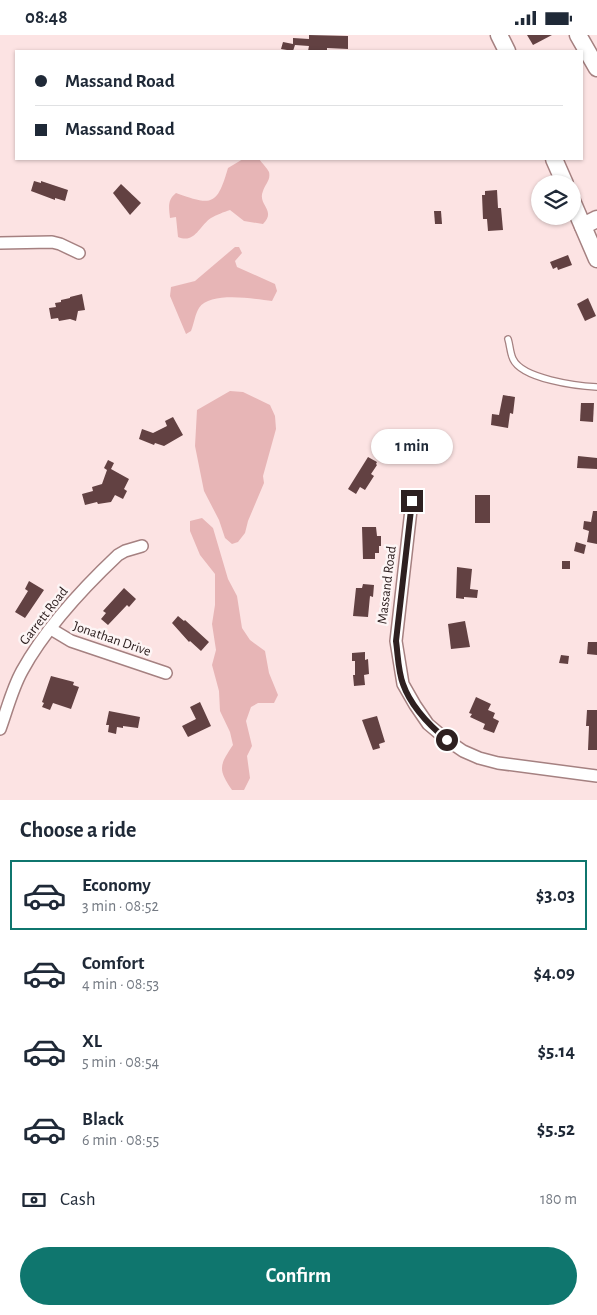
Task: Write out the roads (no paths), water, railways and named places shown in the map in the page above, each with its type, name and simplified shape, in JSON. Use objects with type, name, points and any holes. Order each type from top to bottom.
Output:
[{"type":"street","points":[[499,35],[506,50]]},
{"type":"street","points":[[578,35],[592,50],[597,68]]},
{"type":"street","points":[[554,160],[561,175]]},
{"type":"street","points":[[581,212],[590,222],[597,259]]},
{"type":"street","points":[[0,243],[60,244],[79,253]]},
{"type":"street","name":"Massand Road","points":[[412,501],[396,641],[403,684],[415,705],[428,724],[447,740],[479,758],[498,763],[597,775]]},
{"type":"street","name":"Garrett Road","points":[[0,729],[22,671],[35,650],[63,613],[118,555],[142,546]]},
{"type":"street","name":"Jonathan Drive","points":[[51,629],[71,641],[166,673]]},
{"type":"lane","points":[[508,339],[513,360],[522,368],[539,377],[579,386],[597,387]]}]
